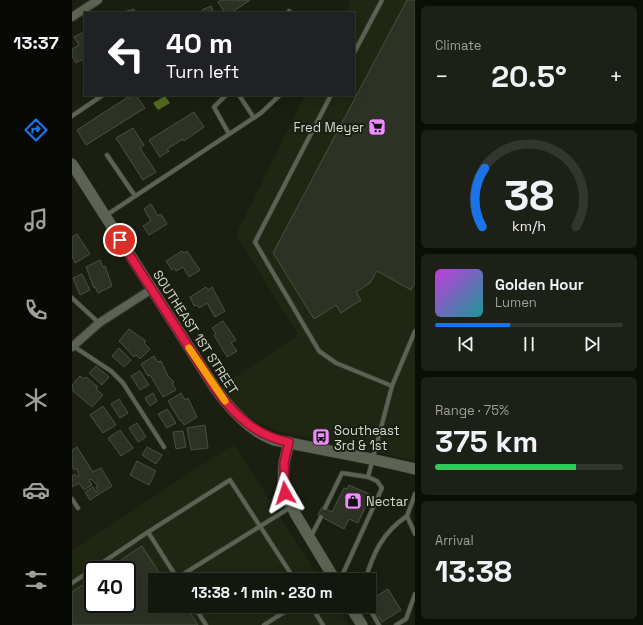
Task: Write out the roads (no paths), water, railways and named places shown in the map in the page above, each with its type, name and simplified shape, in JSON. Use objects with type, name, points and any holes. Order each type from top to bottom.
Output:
[{"type":"street","points":[[72,17],[98,0]]},
{"type":"street","name":"SOUTHEAST 1ST STREET","points":[[72,164],[228,406],[259,433],[274,440],[415,469]]},
{"type":"street","points":[[72,346],[99,323],[152,289]]},
{"type":"street","points":[[289,442],[284,463],[283,485],[291,507],[331,573]]},
{"type":"street","points":[[354,613],[362,625]]},
{"type":"lane","points":[[355,51],[382,0]]},
{"type":"lane","points":[[72,116],[102,96]]},
{"type":"lane","points":[[225,96],[214,107],[229,134]]},
{"type":"lane","points":[[240,96],[254,118]]},
{"type":"lane","points":[[105,216],[254,118],[279,96]]},
{"type":"lane","points":[[330,96],[255,242],[319,351],[336,363],[392,386]]},
{"type":"lane","points":[[107,155],[135,196]]},
{"type":"lane","points":[[72,298],[99,323]]},
{"type":"lane","points":[[368,477],[392,386],[415,331]]},
{"type":"lane","points":[[72,346],[111,371],[123,383],[164,447]]},
{"type":"lane","points":[[325,508],[342,473],[368,477],[377,481],[382,488],[343,573]]},
{"type":"lane","points":[[72,583],[148,532],[230,480],[261,525],[291,573]]},
{"type":"lane","points":[[368,573],[376,550],[386,534],[393,526],[408,516],[415,494]]},
{"type":"lane","points":[[72,499],[78,508]]},
{"type":"lane","points":[[186,573],[291,507]]},
{"type":"lane","points":[[408,516],[415,534]]},
{"type":"lane","points":[[310,538],[321,517]]},
{"type":"lane","points":[[148,532],[173,573]]},
{"type":"lane","points":[[396,625],[406,619],[415,594]]},
{"type":"lane","points":[[198,613],[206,625]]},
{"type":"lane","points":[[264,625],[283,613]]},
{"type":"lane","points":[[315,613],[323,625]]},
{"type":"lane","points":[[372,613],[379,625]]},
{"type":"place","name":"Fred Meyer","points":[[377,127]]},
{"type":"place","name":"Southeast 3rd & 1st","points":[[321,437]]},
{"type":"place","name":"Nectar","points":[[353,501]]}]
